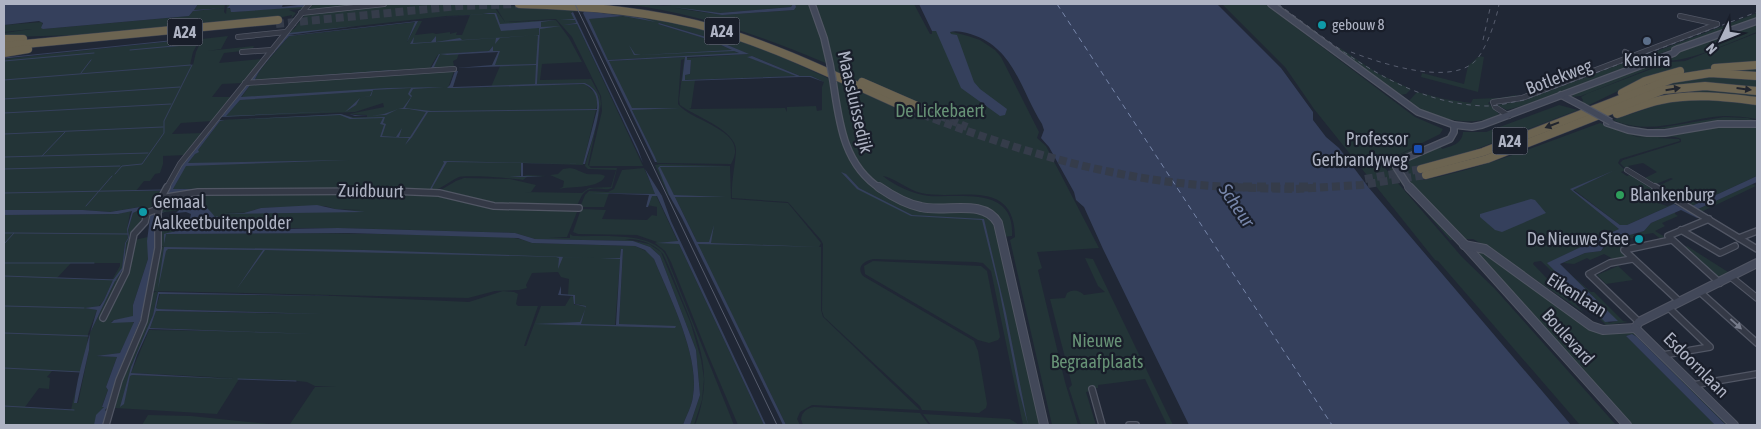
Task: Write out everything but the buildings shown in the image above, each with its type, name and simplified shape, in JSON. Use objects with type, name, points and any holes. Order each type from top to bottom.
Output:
[{"type":"highway","name":"A24","points":[[519,4],[610,9],[665,17],[697,25],[758,44],[914,108],[778,46],[735,30],[679,16],[602,4]]},
{"type":"highway","name":"A24","points":[[4,49],[78,39],[277,22],[95,41]]},
{"type":"highway","name":"A24","points":[[4,39],[78,39]]},
{"type":"highway","points":[[4,49],[95,41]]},
{"type":"highway","points":[[1598,107],[1646,80],[1670,73],[1757,65]]},
{"type":"highway","name":"A24","points":[[1424,172],[1483,152],[1677,78],[1710,73],[1757,76]]},
{"type":"highway","name":"A24","points":[[1424,172],[1473,164],[1657,92],[1695,86],[1757,92]]},
{"type":"highway","name":"A24","points":[[1578,123],[1601,119],[1663,99],[1713,96],[1757,101]]},
{"type":"street","points":[[106,425],[122,372],[144,322],[158,248],[158,212],[162,198],[180,164],[309,4]]},
{"type":"street","points":[[301,13],[384,4]]},
{"type":"street","name":"Maassluissedijk","points":[[812,4],[824,38],[848,152],[855,166],[865,177],[882,190],[916,206],[982,209],[990,212],[998,223],[1044,425]]},
{"type":"street","points":[[1271,4],[1402,100],[1452,123]]},
{"type":"street","points":[[1508,114],[1495,107],[1493,102],[1522,98],[1717,24],[1680,16]]},
{"type":"street","name":"Botlekweg","points":[[1452,123],[1477,126],[1661,58],[1678,49],[1757,20]]},
{"type":"street","points":[[238,37],[286,32]]},
{"type":"street","points":[[242,52],[272,50]]},
{"type":"street","points":[[1625,52],[1633,56]]},
{"type":"street","points":[[245,84],[454,69]]},
{"type":"street","points":[[1560,95],[1609,123],[1650,132],[1730,121],[1757,123]]},
{"type":"street","name":"Boulevard","points":[[1452,123],[1452,135],[1447,141],[1399,161],[1396,167],[1400,176],[1465,248],[1475,263],[1486,271],[1627,425]]},
{"type":"street","points":[[1627,170],[1757,249]]},
{"type":"street","name":"Zuidbuurt","points":[[162,198],[198,192],[439,192],[494,206],[578,208]]},
{"type":"street","points":[[104,318],[129,265],[134,234],[145,222],[147,213],[158,212]]},
{"type":"street","points":[[1709,219],[1669,235],[1671,240],[1720,282]]},
{"type":"street","points":[[1681,230],[1720,253],[1735,246]]},
{"type":"street","points":[[1740,238],[1757,230]]},
{"type":"street","points":[[1671,240],[1624,250],[1680,302]]},
{"type":"street","name":"Eikenlaan","points":[[1465,248],[1482,251],[1492,256],[1591,326],[1603,330],[1637,325],[1757,263]]},
{"type":"street","points":[[1632,259],[1610,263],[1589,274],[1637,325]]},
{"type":"street","points":[[1731,277],[1757,298]]},
{"type":"street","points":[[1700,292],[1757,343]]},
{"type":"street","points":[[1663,355],[1710,347],[1669,308]]},
{"type":"street","name":"Esdoornlaan","points":[[1637,325],[1663,355],[1734,425]]},
{"type":"street","points":[[1693,385],[1757,374]]},
{"type":"street","points":[[1092,389],[1102,425]]},
{"type":"street","points":[[1129,425],[1136,425]]},
{"type":"green space","points":[[198,4],[225,4],[224,12],[226,14],[227,4],[231,4],[230,7],[227,7],[234,12],[303,6],[306,4],[296,18],[301,9],[289,10],[296,13],[291,19],[292,15],[278,18],[83,35],[4,37],[4,33],[32,29],[4,32],[4,25],[42,22],[43,29],[189,16],[193,11],[224,8],[194,10]]},
{"type":"green space","points":[[310,4],[304,12],[307,12],[313,4],[381,4],[312,11],[311,13],[303,14],[289,32],[294,29],[305,15],[389,4],[492,4],[505,22],[556,20],[569,38],[582,62],[542,64],[540,80],[591,79],[600,96],[601,104],[588,165],[591,168],[617,168],[612,188],[587,190],[576,207],[490,205],[439,191],[464,178],[510,179],[536,185],[531,192],[523,192],[582,193],[589,188],[611,187],[616,170],[588,169],[585,166],[599,111],[598,96],[596,92],[585,83],[537,84],[540,21],[535,84],[531,85],[585,84],[595,93],[598,101],[583,165],[522,163],[520,177],[527,175],[547,176],[527,177],[523,180],[510,178],[471,176],[459,177],[432,191],[267,190],[171,196],[174,193],[194,191],[347,188],[173,189],[185,166],[191,164],[188,163],[220,121],[225,120],[219,120],[183,164],[172,182],[181,165],[218,120],[340,114],[353,117],[367,117],[367,115],[349,114],[384,107],[383,103],[355,112],[224,117],[240,100],[286,96],[241,98],[250,85],[395,73],[454,71],[448,88],[491,87],[500,66],[494,65],[500,51],[493,51],[493,46],[489,51],[459,53],[457,59],[453,61],[454,66],[433,69],[438,54],[430,68],[255,80],[289,36],[416,22],[407,42],[418,21],[422,21],[415,35],[457,32],[456,35],[462,35],[470,15],[286,34],[301,14],[305,13],[303,12]]},
{"type":"green space","points":[[494,4],[572,8],[574,12],[571,12],[576,23],[564,25],[577,24],[643,166],[589,166],[602,111],[601,96],[572,37],[556,19],[505,22]]},
{"type":"green space","points":[[625,4],[672,6],[653,4],[793,4],[791,7],[720,13],[674,8],[722,15],[794,10],[795,4],[811,4],[828,64],[729,27],[652,8]]},
{"type":"green space","name":"De Lickebaert","points":[[814,4],[914,4],[930,34],[932,34],[932,31],[936,31],[938,34],[953,32],[980,40],[995,50],[1001,57],[1039,132],[1037,138],[1046,146],[1099,248],[1037,252],[1042,268],[1038,270],[1065,382],[1078,425],[1052,425],[1010,240],[1015,237],[1012,218],[1005,206],[995,199],[982,196],[921,193],[883,176],[904,189],[923,195],[971,196],[996,202],[1005,209],[1011,220],[1012,236],[1003,237],[998,218],[989,210],[917,205],[875,184],[873,186],[916,207],[986,212],[992,216],[996,225],[1042,425],[1023,425],[991,271],[983,263],[873,259],[864,263],[861,267],[860,270],[863,276],[974,341],[978,351],[987,404],[986,408],[979,413],[922,410],[920,406],[824,317],[822,311],[823,244],[788,202],[732,198],[736,151],[734,143],[730,136],[714,124],[680,105],[679,100],[684,59],[681,60],[678,104],[685,111],[718,128],[727,135],[733,143],[735,152],[731,164],[657,163],[609,61],[685,57],[682,81],[695,80],[691,108],[689,109],[785,108],[787,112],[787,107],[816,106],[817,111],[822,110],[822,87],[824,82],[811,76],[800,76],[752,56],[748,57],[797,76],[684,80],[685,75],[690,74],[691,60],[686,58],[748,54],[713,39],[659,23],[710,40],[741,54],[608,60],[588,19],[623,16],[579,8],[668,21],[756,46],[830,79],[835,108],[839,107],[829,50]]},
{"type":"green space","points":[[1222,4],[1265,4],[1415,117],[1443,129],[1440,134],[1392,158],[1385,168],[1462,257],[1495,289],[1616,425],[1580,425],[1438,261],[1435,260],[1314,109],[1285,67]]},
{"type":"green space","points":[[1757,13],[1757,18],[1656,55],[1652,53]]},
{"type":"green space","points":[[1757,23],[1757,32],[1709,51],[1682,59],[1662,59],[1731,31],[1735,32]]},
{"type":"green space","points":[[1757,33],[1757,62],[1734,64],[1739,68],[1757,66],[1757,74],[1746,73],[1750,78],[1757,78],[1757,119],[1723,116],[1654,127],[1627,125],[1613,120],[1672,100],[1718,98],[1709,94],[1683,95],[1639,103],[1669,93],[1702,89],[1691,84],[1669,87],[1621,103],[1618,102],[1654,87],[1683,80],[1666,71],[1641,80],[1587,106],[1582,102],[1581,97],[1588,93],[1670,62],[1685,61]]},
{"type":"green space","points":[[228,36],[221,49],[207,51],[254,46],[252,50],[205,55],[224,53],[219,63],[262,59],[243,83],[222,84],[212,97],[232,97],[213,121],[181,123],[172,134],[203,133],[186,155],[163,156],[160,173],[155,174],[150,181],[144,181],[136,191],[160,191],[133,233],[125,270],[103,316],[106,316],[130,266],[134,240],[148,237],[148,259],[133,305],[133,317],[111,322],[133,322],[134,324],[120,353],[97,356],[117,357],[106,387],[108,390],[102,406],[104,407],[103,410],[100,411],[94,425],[4,425],[4,215],[118,214],[133,210],[130,213],[127,229],[128,238],[125,243],[122,269],[113,280],[104,300],[99,306],[85,308],[97,310],[88,334],[87,350],[80,372],[52,371],[47,377],[50,378],[49,389],[39,388],[25,407],[71,410],[75,392],[74,403],[78,403],[89,350],[90,333],[115,281],[124,268],[126,243],[129,237],[128,230],[133,213],[140,209],[139,207],[110,212],[4,210],[4,59],[201,38],[193,52],[190,65],[193,65],[202,39]],"holes":[[[71,263],[120,263],[112,280],[57,278]]]},
{"type":"green space","points":[[1335,47],[1340,48],[1377,73],[1411,89],[1406,94],[1400,95]]},
{"type":"green space","points":[[1650,53],[1655,56],[1525,105],[1507,110],[1497,105],[1522,101]]},
{"type":"green space","points":[[1479,56],[1484,57],[1478,92],[1421,77],[1422,73],[1464,84],[1468,66]]},
{"type":"green space","points":[[1661,59],[1666,62],[1581,96],[1572,97],[1573,94]]},
{"type":"green space","points":[[1417,92],[1471,103],[1473,99],[1516,95],[1517,98],[1492,100],[1488,103],[1499,114],[1478,121],[1466,121],[1440,117],[1417,107],[1409,101]]},
{"type":"green space","points":[[1559,105],[1578,110],[1469,152],[1412,168],[1424,180],[1447,175],[1513,155],[1600,123],[1637,137],[1679,139],[1680,141],[1620,159],[1618,163],[1625,170],[1621,172],[1627,176],[1632,174],[1655,190],[1651,192],[1662,199],[1658,203],[1667,206],[1676,203],[1685,208],[1674,204],[1627,225],[1620,225],[1573,189],[1615,170],[1571,189],[1619,229],[1548,263],[1609,323],[1617,321],[1573,276],[1591,292],[1594,292],[1623,321],[1628,322],[1606,325],[1541,261],[1534,262],[1533,264],[1569,301],[1572,300],[1583,312],[1602,325],[1489,248],[1473,239],[1461,239],[1405,179],[1400,170],[1401,163],[1410,158],[1431,150],[1441,147],[1442,149],[1456,144],[1461,139],[1463,132],[1486,132]]},
{"type":"green space","points":[[1724,117],[1748,118],[1757,121],[1720,121],[1653,129]]},
{"type":"green space","points":[[1605,124],[1631,134],[1651,137],[1730,125],[1757,125],[1757,176],[1692,206],[1698,209],[1752,184],[1756,186],[1701,212],[1658,186],[1673,179],[1671,178],[1656,184],[1645,178],[1657,172],[1643,163],[1628,166],[1630,168],[1626,169],[1620,163],[1623,160],[1681,142],[1681,139],[1674,137],[1654,138],[1638,137],[1621,132]]},
{"type":"green space","points":[[1419,146],[1421,147],[1408,153],[1397,162],[1395,170],[1453,240],[1450,240],[1389,169],[1390,164],[1396,157]]},
{"type":"green space","points":[[655,165],[730,166],[731,199],[788,203],[821,243],[819,247],[821,247],[821,310],[823,317],[920,410],[812,405],[800,412],[797,419],[800,425],[786,425],[700,250],[698,244],[701,243],[697,242],[675,197],[685,196],[674,195],[658,168],[670,194],[668,195]]},
{"type":"green space","points":[[570,168],[587,174],[605,176],[602,180],[591,185],[559,189],[563,187],[564,181],[550,175],[558,174],[563,169]]},
{"type":"green space","points":[[644,168],[764,425],[738,425],[671,262],[665,251],[655,243],[657,242],[637,235],[578,234],[573,232],[581,209],[606,210],[602,219],[647,220],[652,215],[657,216],[657,207],[647,205],[650,194],[609,193],[604,207],[580,207],[585,195],[589,191],[608,192],[614,189],[622,170]]},
{"type":"green space","points":[[427,192],[471,202],[574,209],[577,212],[567,237],[548,238],[570,238],[570,234],[573,236],[619,236],[642,240],[653,244],[664,252],[734,425],[695,425],[701,403],[694,425],[690,425],[700,395],[696,350],[660,256],[650,247],[633,241],[535,239],[515,233],[339,228],[224,228],[224,225],[222,227],[203,204],[188,196],[190,194]],"holes":[[[325,206],[335,209],[360,210],[246,213],[261,208]],[[625,239],[636,239],[646,242],[655,247],[661,252],[649,244]],[[661,252],[696,335],[703,364],[704,379],[701,359],[691,324]]]},
{"type":"green space","points":[[164,199],[163,203],[186,199],[191,203],[187,209],[159,213]]},
{"type":"green space","points":[[1675,212],[1678,216],[1662,223],[1665,226],[1655,231],[1665,237],[1662,240],[1653,233],[1641,235],[1638,232],[1644,231],[1651,223]]},
{"type":"green space","points":[[162,223],[162,225],[169,224],[168,227],[177,225],[173,232],[166,234],[486,235],[510,237],[532,243],[635,246],[648,252],[654,259],[682,326],[692,363],[694,380],[692,400],[683,425],[290,424],[315,387],[336,386],[315,386],[307,382],[288,380],[239,379],[217,414],[115,408],[121,379],[150,294],[158,291],[152,291],[160,248],[164,246],[161,246],[160,224]],"holes":[[[621,249],[623,250],[619,324],[675,328],[615,325]],[[558,272],[561,277],[569,279],[568,295],[575,295],[575,304],[583,305],[574,305],[574,297],[571,296],[565,306],[541,306],[526,346],[524,346],[538,306],[518,306],[516,304],[518,294],[514,292],[503,291],[469,302],[335,296],[160,294],[156,308],[158,309],[305,314],[156,311],[150,328],[221,331],[149,330],[131,373],[235,378],[132,375],[130,376],[124,402],[121,406],[131,367],[153,315],[158,291],[468,298],[495,291],[527,288],[526,285],[532,273]]]},
{"type":"green space","points":[[1632,233],[1635,236],[1633,236],[1634,238],[1617,240],[1628,257],[1615,260],[1604,254],[1590,260],[1587,258],[1574,264],[1563,263],[1585,253],[1601,251],[1609,242]]},
{"type":"green space","points":[[1687,246],[1728,272],[1718,277],[1684,248]]},
{"type":"green space","points":[[1476,252],[1487,254],[1588,326],[1634,331],[1730,425],[1726,425],[1632,334],[1626,336],[1715,425],[1629,425]]},
{"type":"green space","name":"Nieuwe Begraafplaats","points":[[1085,258],[1093,259],[1173,425],[1167,425],[1145,379],[1098,385],[1098,388],[1089,389],[1090,391],[1086,392],[1096,425],[1081,425],[1069,388],[1072,385],[1050,299],[1065,298],[1067,293],[1074,291],[1084,295],[1105,292],[1098,286]]},
{"type":"green space","points":[[873,261],[981,266],[987,271],[1000,337],[998,340],[989,343],[978,340],[865,274],[864,266]]},
{"type":"green space","points":[[1618,266],[1633,280],[1606,284],[1597,275]]},
{"type":"green space","points":[[814,407],[920,413],[929,425],[803,425],[802,414],[807,409]]},
{"type":"green space","points":[[923,414],[1010,419],[1019,425],[931,425]]},
{"type":"green space","points":[[148,415],[191,416],[278,425],[142,425]]},
{"type":"water","points":[[4,4],[198,4],[194,10],[224,8],[193,11],[189,16],[43,29],[41,28],[43,23],[39,21],[4,25]]},
{"type":"water","points":[[231,4],[283,4],[282,7],[306,4],[303,7],[231,12],[230,8],[227,8]]},
{"type":"water","points":[[793,4],[796,7],[794,10],[722,15],[674,7],[720,13],[791,7]]},
{"type":"water","name":"Scheur","points":[[919,4],[1217,4],[1281,68],[1313,112],[1313,120],[1326,137],[1339,148],[1369,188],[1571,425],[1189,425],[1084,207],[1076,200],[1074,192],[1049,147],[1041,138],[1044,130],[1042,124],[1009,62],[989,43],[976,36],[960,32],[950,32],[957,35],[974,82],[980,89],[1007,109],[1005,115],[1000,116],[961,88],[936,31],[932,31]]},
{"type":"water","points":[[585,11],[642,18],[656,22],[623,16],[589,19],[608,60],[739,53],[734,51],[641,55],[732,50],[710,40],[659,23],[713,39],[749,54],[687,57],[687,60],[691,60],[690,74],[685,75],[685,80],[796,76],[747,57],[752,56],[800,76],[811,76],[824,82],[810,77],[682,81],[685,57],[609,61],[632,108],[680,108],[632,110],[655,157],[657,162],[655,162],[583,13]]},
{"type":"water","points":[[573,12],[643,163],[577,24],[563,25],[576,23],[575,20],[560,20],[574,19],[571,13]]},
{"type":"water","points":[[494,13],[496,13],[500,24],[556,20],[541,22],[541,27],[561,26],[540,29],[537,84],[585,83],[591,87],[598,97],[599,112],[585,164],[583,164],[597,110],[428,112],[405,145],[409,138],[380,137],[384,125],[380,124],[383,118],[350,119],[340,115],[230,120],[341,114],[353,118],[385,117],[383,123],[386,124],[382,136],[396,137],[402,128],[399,137],[410,137],[426,112],[398,109],[403,108],[411,97],[408,94],[411,88],[373,90],[371,96],[360,98],[370,96],[372,91],[240,100],[226,116],[342,111],[221,117],[288,33],[356,26],[288,35],[294,35],[418,21],[407,42],[415,22],[289,36],[265,64],[255,80],[392,70],[389,71],[390,74],[250,85],[241,97],[387,88],[444,87],[413,89],[410,94],[412,96],[405,108],[431,111],[597,109],[595,94],[591,88],[584,84],[447,88],[455,71],[458,71],[453,87],[535,84],[536,65],[457,68],[492,65],[498,52],[440,54],[434,67],[453,67],[396,71],[431,68],[439,54],[489,51],[493,46],[493,51],[500,51],[495,65],[536,64],[539,28],[501,31]]},
{"type":"water","points":[[533,35],[500,38],[495,44],[496,38],[410,44],[414,37],[413,43],[431,42],[436,36],[436,42],[460,38],[462,40]]},
{"type":"water","points":[[360,98],[356,105],[345,112]]},
{"type":"water","points":[[397,109],[386,115],[355,116],[349,114],[375,115]]},
{"type":"water","points":[[219,120],[225,120],[220,121],[198,150],[199,152],[188,163],[349,160],[186,166],[173,189],[347,188],[194,191],[188,196],[203,204],[215,217],[218,216],[216,219],[219,218],[216,220],[220,220],[217,222],[220,221],[219,224],[223,225],[222,227],[225,226],[224,228],[279,229],[281,227],[282,229],[285,227],[285,229],[338,228],[515,233],[535,239],[633,241],[650,247],[660,256],[696,350],[700,395],[690,425],[683,425],[692,400],[694,380],[688,345],[675,308],[654,259],[645,250],[635,246],[532,243],[518,238],[348,233],[166,234],[164,244],[164,234],[185,227],[190,220],[191,214],[186,212],[176,213],[179,210],[187,209],[191,203],[188,199],[163,203],[168,197],[166,194],[183,164]]},
{"type":"water","points":[[443,161],[577,164],[523,163],[523,176],[543,177],[509,177],[521,176],[521,163],[447,162],[432,188],[434,190],[352,188],[430,189],[444,163]]},
{"type":"water","points":[[660,166],[729,167],[660,167],[674,195],[726,197],[675,197],[697,242],[709,242],[714,225],[711,243],[820,247],[698,244],[786,425],[783,425],[669,195],[658,168]]},
{"type":"water","points":[[645,169],[662,196],[671,221],[766,425],[764,425],[679,244],[657,243],[678,241],[657,196],[652,196],[648,207],[646,207],[649,195],[589,193],[655,194]]},
{"type":"water","points":[[1615,170],[1573,190],[1620,225],[1627,225],[1674,204],[1700,217],[1697,218],[1681,210],[1651,223],[1644,231],[1615,239],[1605,245],[1601,251],[1585,253],[1560,264],[1618,321],[1605,322],[1547,263],[1619,229],[1570,189]]},
{"type":"water","points":[[841,172],[846,174],[859,188],[912,215],[984,219],[1006,313],[1028,425],[982,220],[911,216],[857,189]]},
{"type":"water","points":[[1757,176],[1757,182],[1698,209],[1692,206]]},
{"type":"water","points":[[1531,199],[1535,200],[1546,213],[1502,232],[1495,230],[1480,217],[1480,214]]},
{"type":"water","points":[[317,205],[365,212],[224,214],[244,213],[261,208]]},
{"type":"water","points":[[140,207],[141,209],[133,213],[128,230],[129,238],[126,243],[124,268],[115,281],[91,332],[97,310],[84,308],[100,306],[113,280],[122,268],[125,243],[128,238],[127,229],[132,211],[118,214],[4,215],[4,210],[110,212]]},
{"type":"water","points":[[167,211],[156,215],[153,268],[143,313],[117,376],[109,406],[105,410],[107,412],[103,425],[94,425],[96,415],[104,407],[102,407],[108,390],[106,387],[117,357],[96,356],[120,353],[134,322],[111,323],[114,320],[133,316],[133,305],[148,259],[147,241],[150,218],[148,216]]},
{"type":"water","points":[[164,247],[364,250],[595,258],[563,257],[558,269],[559,258],[556,257],[265,250],[236,290],[263,250],[168,249],[158,289]]},
{"type":"water","points":[[621,249],[623,249],[619,324],[676,326],[675,328],[534,324],[580,322],[585,309],[581,324],[616,325],[620,259],[600,258],[620,258]]},
{"type":"water","points":[[561,286],[561,294],[575,295],[575,304],[586,307],[574,304],[573,296],[558,295]]},
{"type":"water","points":[[158,292],[335,296],[159,294],[156,308],[158,309],[324,314],[156,311],[150,328],[313,334],[149,329],[131,373],[235,379],[132,375],[130,376],[124,404],[120,407],[131,367],[153,315]]},
{"type":"water","points":[[90,334],[89,350],[77,403],[74,403],[81,368]]},
{"type":"water","points":[[1632,334],[1726,425],[1715,425],[1626,336]]},
{"type":"waterway","points":[[4,58],[188,39]]},
{"type":"waterway","points":[[188,45],[197,44]]},
{"type":"waterway","points":[[130,50],[185,45]]},
{"type":"waterway","points":[[4,61],[94,53]]},
{"type":"waterway","points":[[81,73],[91,60]]},
{"type":"waterway","points":[[4,80],[191,65]]},
{"type":"waterway","points":[[115,174],[122,166],[142,164],[164,133],[164,121],[192,65]]},
{"type":"waterway","points":[[4,99],[180,87]]},
{"type":"waterway","points":[[4,113],[171,104]]},
{"type":"waterway","points":[[4,134],[163,127]]},
{"type":"waterway","points":[[42,156],[65,132]]},
{"type":"waterway","points":[[42,156],[148,153]]},
{"type":"waterway","points":[[4,157],[42,156]]},
{"type":"waterway","points":[[4,169],[120,166]]},
{"type":"waterway","points":[[99,191],[112,176]]},
{"type":"waterway","points":[[99,191],[162,190]]},
{"type":"waterway","points":[[4,193],[99,191]]},
{"type":"waterway","points":[[86,206],[99,191]]},
{"type":"waterway","points":[[4,233],[14,233]]},
{"type":"waterway","points":[[4,244],[14,233]]},
{"type":"waterway","points":[[14,233],[128,234]]},
{"type":"waterway","points":[[4,263],[94,263]]},
{"type":"waterway","points":[[4,276],[116,280]]},
{"type":"waterway","points":[[4,306],[84,308]]},
{"type":"waterway","points":[[4,333],[88,336]]},
{"type":"waterway","points":[[4,368],[81,372]]},
{"type":"waterway","points":[[238,379],[296,381]]},
{"type":"waterway","points":[[4,406],[74,410]]},
{"type":"ferry route","points":[[1057,4],[1332,425]]},
{"type":"tunnel","points":[[276,24],[459,6],[519,4]]},
{"type":"tunnel","points":[[917,106],[967,127]]},
{"type":"tunnel","points":[[911,110],[1035,153],[1131,176],[1179,183],[1228,187],[1293,189]]},
{"type":"tunnel","points":[[1365,179],[1421,169]]},
{"type":"tunnel","points":[[1296,189],[1361,185],[1426,175]]},
{"type":"tunnel","points":[[1229,187],[1316,187]]},
{"type":"tram line","points":[[575,4],[777,425]]},
{"type":"railway","points":[[1278,4],[1350,56],[1375,72],[1401,85],[1428,96],[1456,103],[1486,106],[1524,100],[1757,12]]},
{"type":"railway","points":[[1483,40],[1491,4]]},
{"type":"railway","points":[[1351,52],[1413,70],[1447,72],[1461,69],[1473,63],[1482,52],[1496,18],[1499,4]]},
{"type":"place","name":"gebouw 8","points":[[1322,25]]},
{"type":"place","name":"Kemira","points":[[1647,41]]},
{"type":"place","name":"Professor Gerbrandyweg","points":[[1418,149]]},
{"type":"place","name":"Blankenburg","points":[[1620,195]]},
{"type":"place","name":"Gemaal Aalkeetbuitenpolder","points":[[143,212]]},
{"type":"place","name":"De Nieuwe Stee","points":[[1639,239]]}]
